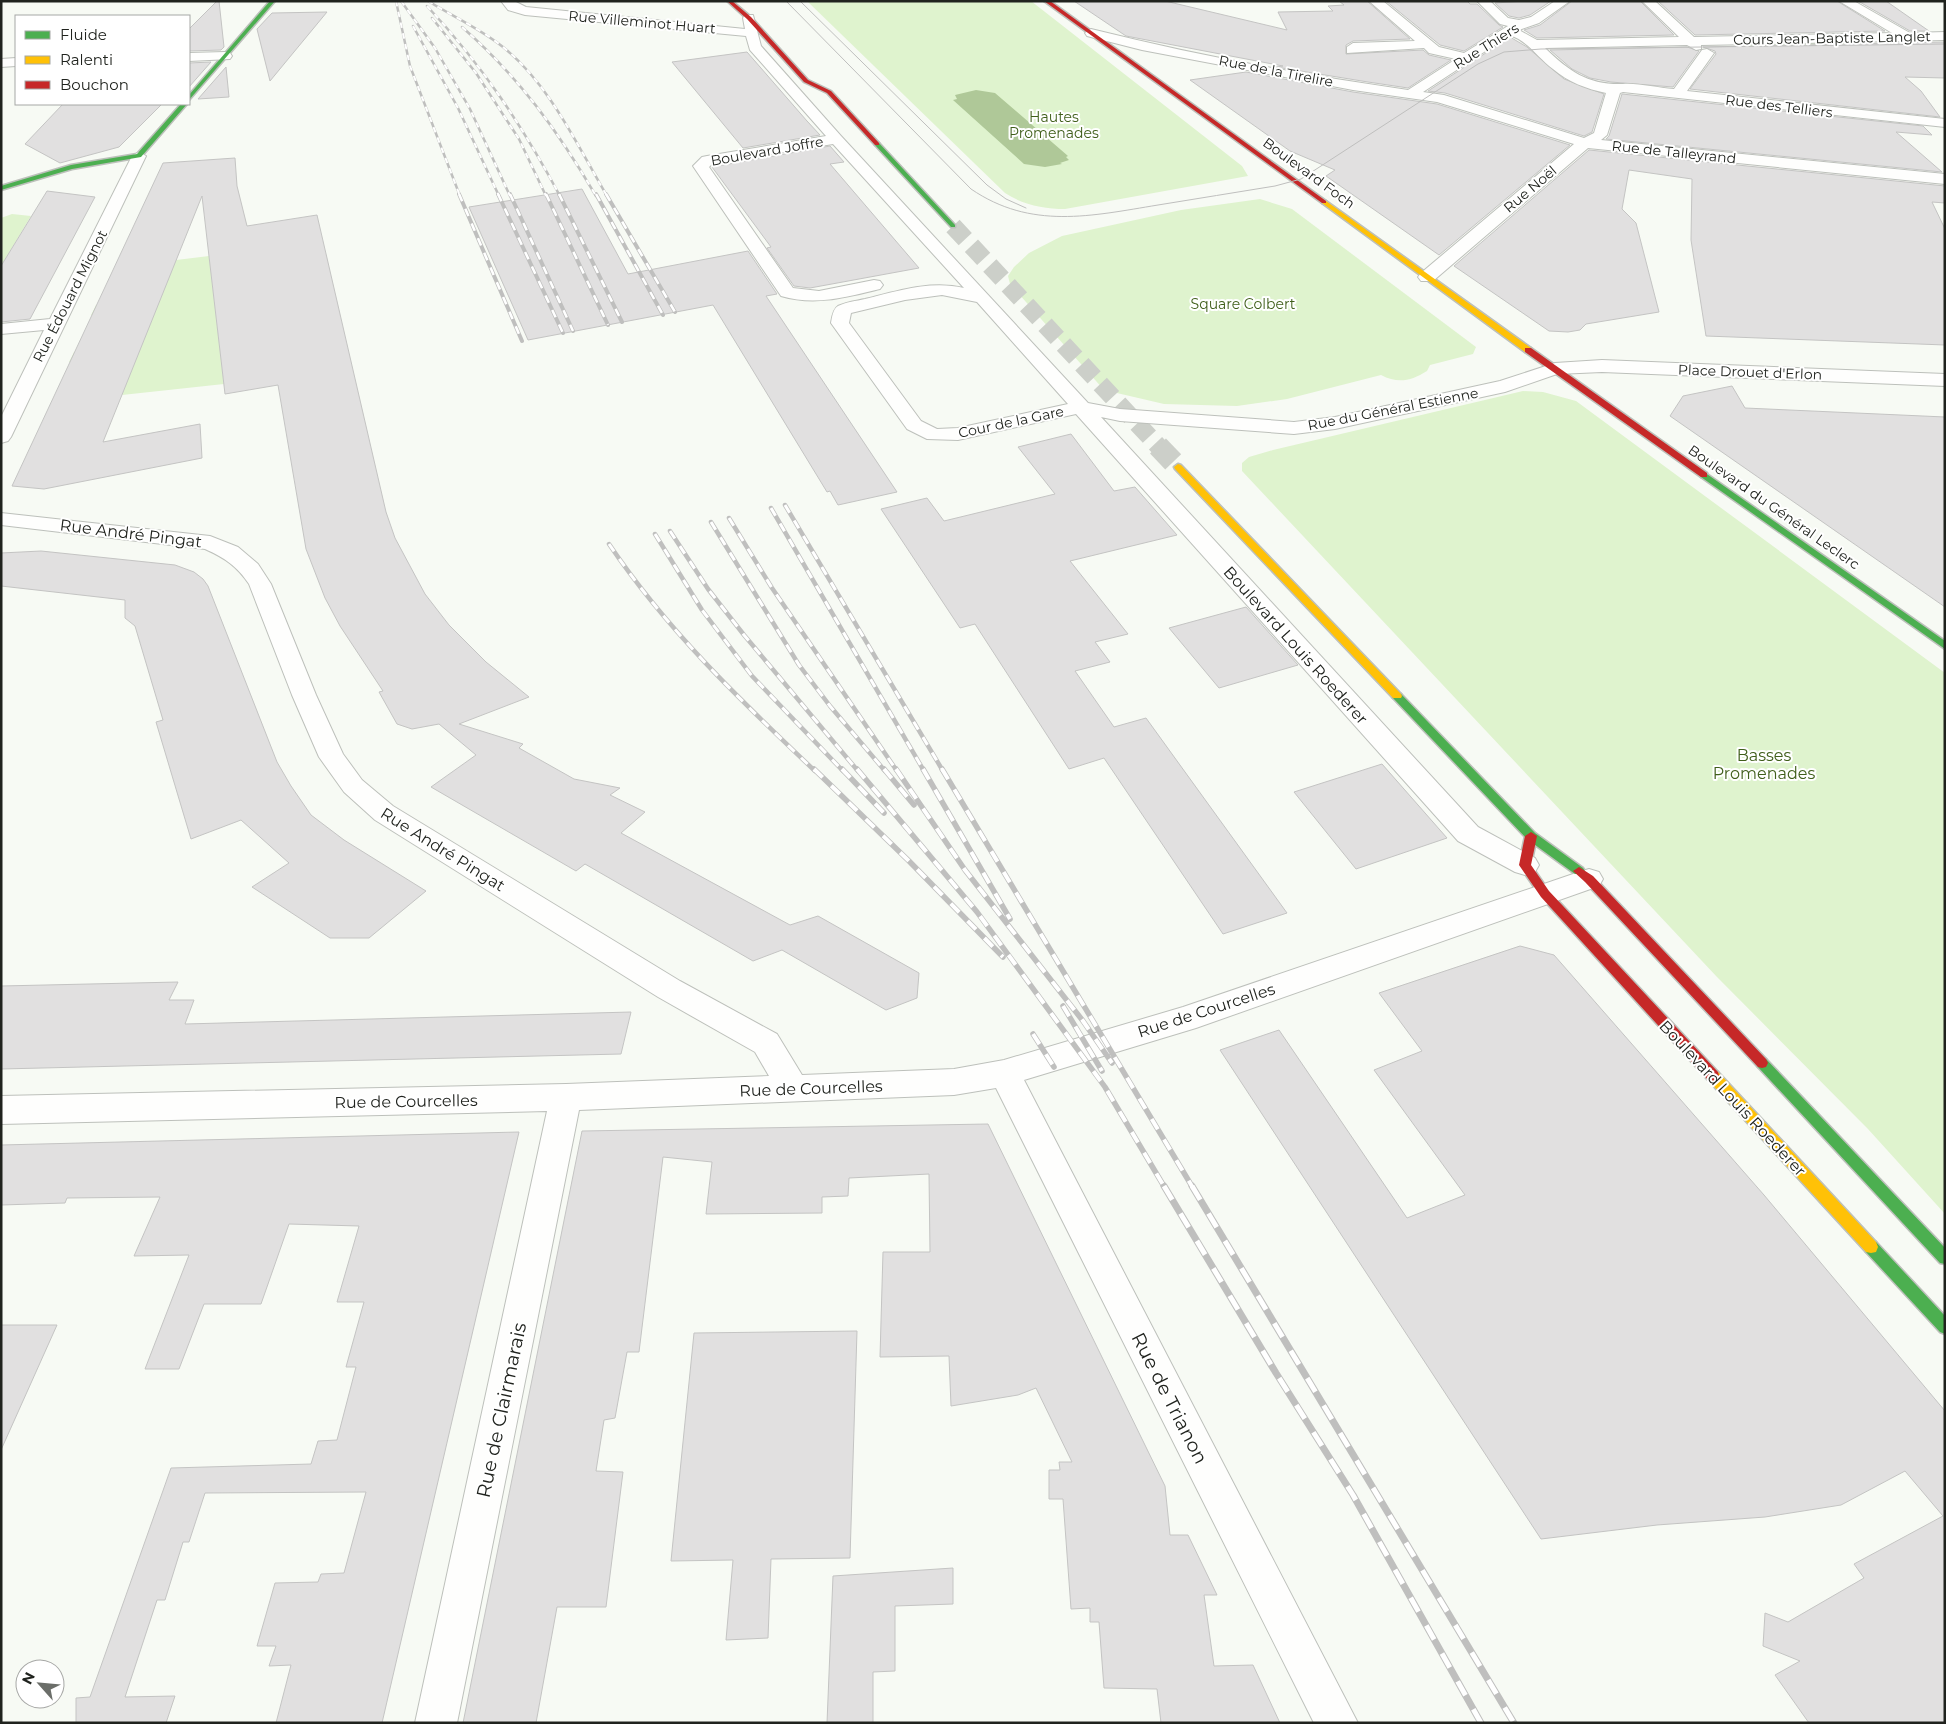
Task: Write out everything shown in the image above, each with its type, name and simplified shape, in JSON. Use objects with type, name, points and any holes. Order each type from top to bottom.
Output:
[{"type":"main road","points":[[190,97],[274,1]]},
{"type":"main road","points":[[729,1],[748,18],[806,81],[829,92],[953,226]]},
{"type":"main road","name":"Boulevard Foch","points":[[1046,1],[1555,369]]},
{"type":"main road","points":[[819,72],[825,80],[829,92]]},
{"type":"main road","points":[[1,188],[71,167],[139,156],[183,105]]},
{"type":"main road","name":"Boulevard du Général Leclerc","points":[[1555,369],[1945,646]]},
{"type":"main road","points":[[1178,466],[1532,836],[1589,879],[1945,1258]]},
{"type":"main road","points":[[1525,865],[1532,836]]},
{"type":"main road","name":"Boulevard Louis Roederer","points":[[1525,865],[1545,894],[1945,1327]]},
{"type":"street","name":"Rue Villeminot Huart","points":[[507,1],[512,7],[526,12],[751,33]]},
{"type":"street","points":[[526,12],[550,1]]},
{"type":"street","points":[[1375,1],[1434,50],[1467,58]]},
{"type":"street","points":[[1483,2],[1494,1]]},
{"type":"street","name":"Rue Thiers","points":[[1410,95],[1516,28],[1534,20],[1564,1]]},
{"type":"street","points":[[1648,1],[1704,52],[1706,58],[1678,93]]},
{"type":"street","points":[[1845,1],[1906,36]]},
{"type":"street","points":[[1483,2],[1504,21],[1516,28],[1539,47],[1559,68],[1601,89],[1614,91]]},
{"type":"street","points":[[748,18],[755,47],[836,139]]},
{"type":"street","name":"Rue de la Tirelire","points":[[1091,33],[1142,46],[1352,86],[1410,95]]},
{"type":"street","name":"Cours Jean-Baptiste Langlet","points":[[1539,47],[1718,39],[1945,36]]},
{"type":"street","name":"Cours Jean-Baptiste Langlet","points":[[1718,39],[1732,52]]},
{"type":"street","points":[[1352,50],[1353,47],[1427,44]]},
{"type":"street","name":"Rue de la Tirelire","points":[[1112,49],[1142,46]]},
{"type":"street","name":"Cours Jean-Baptiste Langlet","points":[[1539,47],[1704,52],[1896,50]]},
{"type":"street","points":[[190,57],[225,56]]},
{"type":"street","points":[[1,62],[15,62]]},
{"type":"street","points":[[1340,98],[1352,86]]},
{"type":"street","name":"Rue des Telliers","points":[[1614,91],[1623,88],[1678,93],[1945,123]]},
{"type":"street","name":"Rue Noël","points":[[1427,277],[1585,142],[1600,135],[1614,91]]},
{"type":"street","name":"Rue de Talleyrand","points":[[1410,95],[1439,98],[1585,142],[1945,179]]},
{"type":"street","name":"Boulevard Joffre","points":[[960,272],[943,273],[816,296],[798,296],[787,292],[701,166],[702,162],[836,139],[960,272],[984,299]]},
{"type":"street","name":"Rue Édouard Mignot","points":[[1,437],[139,156]]},
{"type":"street","name":"Cour de la Gare","points":[[943,290],[964,293],[984,299],[1080,407],[958,434],[934,435],[914,425],[840,323],[843,310],[943,290]]},
{"type":"street","points":[[1,329],[56,324]]},
{"type":"street","name":"Place Drouet d'Erlon","points":[[1555,369],[1602,366],[1945,380]]},
{"type":"street","name":"Rue du Général Estienne","points":[[1080,407],[1120,415],[1294,428],[1335,423],[1505,386],[1555,369]]},
{"type":"street","name":"Boulevard Louis Roederer","points":[[1080,407],[1468,834],[1525,865]]},
{"type":"street","points":[[1131,464],[1127,443],[1133,428],[1151,417]]},
{"type":"street","name":"Rue André Pingat","points":[[1,519],[210,543],[236,556],[247,564],[260,584],[320,731],[332,757],[353,786],[384,814],[669,989],[766,1043],[794,1089]]},
{"type":"street","name":"Rue de Courcelles","points":[[1,1110],[566,1097],[954,1082],[1004,1073],[1185,1019],[1589,879]]},
{"type":"street","name":"Rue de Trianon","points":[[1004,1073],[1337,1723]]},
{"type":"street","name":"Rue de Clairmarais","points":[[436,1723],[566,1097]]},
{"type":"green space","name":"Hautes Promenades","points":[[807,1],[1031,1],[1242,166],[1248,176],[1065,209],[1042,207],[1019,201],[1005,193]]},
{"type":"green space","points":[[1866,38],[1879,48],[1749,50],[1738,40]]},
{"type":"green space","name":"Square Colbert","points":[[1260,199],[1292,209],[1476,347],[1473,354],[1430,365],[1427,371],[1410,379],[1393,380],[1381,375],[1287,399],[1237,406],[1164,404],[1104,390],[1010,284],[1008,276],[1014,267],[1029,253],[1062,236],[1181,210]]},
{"type":"green space","points":[[12,214],[31,216],[1,266],[1,218]]},
{"type":"green space","points":[[209,256],[224,384],[122,395],[136,357],[69,362],[74,352],[141,346],[155,310],[91,315],[96,305],[151,300],[168,261]]},
{"type":"green space","name":"Basses Promenades","points":[[1523,391],[1543,392],[1576,401],[1945,673],[1945,1214],[1868,1129],[1717,977],[1242,471],[1242,463],[1249,457],[1273,450]]},
{"type":"shaded area","points":[[976,90],[995,93],[1068,156],[1066,157],[1069,160],[1060,163],[1062,164],[1045,167],[1024,164],[953,100],[957,99],[955,95]]},
{"type":"building","points":[[219,1],[224,47],[221,50],[190,51],[190,28]]},
{"type":"building","points":[[1074,1],[1165,1],[1287,30],[1278,12],[1333,11],[1328,6],[1344,5],[1339,1],[1367,1],[1410,39],[1353,41],[1346,45],[1346,54],[1423,50],[1429,55],[1451,60],[1408,88],[1368,82],[1276,67],[1283,66],[1126,36]]},
{"type":"building","points":[[1386,1],[1467,1],[1470,4],[1477,4],[1503,27],[1464,51],[1440,45]]},
{"type":"building","points":[[1551,1],[1530,15],[1519,18],[1509,16],[1495,3]]},
{"type":"building","points":[[1572,1],[1640,1],[1674,35],[1537,38],[1524,30],[1540,25]]},
{"type":"building","points":[[1658,1],[1837,1],[1885,31],[1695,35]]},
{"type":"building","points":[[1858,1],[1886,1],[1929,31],[1910,31]]},
{"type":"building","points":[[327,12],[270,81],[257,29],[272,13]]},
{"type":"building","points":[[1510,37],[1527,47],[1564,79],[1604,94],[1592,132],[1584,136],[1445,93],[1428,91]]},
{"type":"building","points":[[1945,42],[1945,78],[1905,77],[1921,91],[1940,117],[1690,89],[1716,54],[1715,51],[1703,47]]},
{"type":"building","points":[[1687,47],[1699,51],[1673,87],[1611,82],[1590,78],[1572,69],[1550,50]]},
{"type":"building","points":[[747,52],[820,135],[743,148],[672,62]]},
{"type":"building","points":[[211,62],[190,86],[190,63]]},
{"type":"building","points":[[226,67],[229,97],[198,99]]},
{"type":"building","points":[[1246,72],[1353,92],[1437,104],[1570,145],[1439,255],[1326,176],[1335,170],[1290,151],[1190,80]]},
{"type":"building","points":[[1622,94],[1923,126],[1932,135],[1896,132],[1942,172],[1606,139],[1609,136]]},
{"type":"building","points":[[62,105],[161,105],[119,147],[60,163],[25,144]]},
{"type":"building","points":[[830,146],[844,162],[830,164],[919,268],[810,288],[794,286],[767,248],[771,247],[712,167]]},
{"type":"building","points":[[1589,150],[1945,186],[1945,203],[1932,202],[1945,229],[1945,345],[1706,336],[1691,240],[1692,179],[1629,170],[1622,209],[1636,223],[1659,312],[1586,324],[1580,330],[1568,332],[1549,331],[1454,266]]},
{"type":"building","points":[[235,158],[237,186],[247,226],[317,215],[386,512],[395,538],[425,594],[449,625],[486,662],[529,697],[459,724],[523,744],[519,748],[574,779],[620,788],[610,795],[645,812],[621,833],[790,925],[818,916],[919,973],[917,998],[886,1010],[782,950],[753,961],[585,864],[576,871],[431,787],[476,755],[439,724],[412,729],[397,724],[379,692],[383,691],[340,626],[325,598],[306,549],[278,385],[225,394],[202,196],[103,442],[200,424],[202,458],[44,489],[12,486],[163,163]]},
{"type":"building","points":[[582,189],[628,274],[748,251],[777,294],[766,296],[897,492],[838,505],[830,491],[827,492],[713,305],[528,340],[469,207]]},
{"type":"building","points":[[47,191],[95,197],[30,319],[1,322],[1,266]]},
{"type":"building","points":[[1732,386],[1745,408],[1945,417],[1945,607],[1670,416],[1683,396]]},
{"type":"building","points":[[1071,434],[1114,491],[1135,487],[1177,535],[1070,561],[1128,634],[1095,642],[1110,662],[1075,671],[1114,727],[1146,718],[1287,913],[1223,934],[1104,758],[1069,769],[975,624],[960,628],[881,509],[927,498],[944,521],[1055,494],[1018,447]]},
{"type":"building","points":[[41,551],[175,565],[194,572],[203,579],[208,586],[277,762],[311,815],[344,840],[426,891],[369,938],[330,938],[252,887],[289,863],[241,820],[191,839],[156,722],[163,720],[135,626],[125,618],[125,600],[1,586],[1,553]]},
{"type":"building","points":[[1246,607],[1298,665],[1219,688],[1169,628]]},
{"type":"building","points":[[1382,764],[1447,838],[1356,869],[1294,792]]},
{"type":"building","points":[[1520,946],[1554,955],[1764,1195],[1945,1411],[1945,1723],[1809,1723],[1775,1675],[1800,1661],[1763,1646],[1765,1613],[1788,1622],[1864,1578],[1854,1564],[1943,1516],[1905,1471],[1841,1505],[1765,1517],[1657,1525],[1541,1539],[1220,1050],[1279,1030],[1407,1218],[1465,1195],[1374,1070],[1422,1051],[1379,993]]},
{"type":"building","points":[[178,982],[169,1000],[194,1000],[185,1024],[631,1012],[621,1054],[1,1069],[1,986]]},
{"type":"building","points":[[988,1124],[1165,1486],[1170,1535],[1188,1535],[1217,1595],[1204,1595],[1214,1666],[1253,1665],[1280,1723],[1161,1723],[1157,1689],[1104,1688],[1099,1622],[1090,1622],[1090,1608],[1071,1609],[1063,1499],[1049,1499],[1049,1470],[1060,1470],[1059,1462],[1072,1462],[1036,1388],[1018,1395],[951,1406],[949,1356],[880,1357],[883,1252],[930,1252],[929,1174],[849,1178],[848,1196],[822,1197],[822,1213],[706,1214],[712,1162],[663,1157],[639,1352],[627,1352],[615,1418],[604,1420],[596,1471],[623,1472],[606,1607],[557,1607],[536,1723],[463,1723],[582,1131]]},
{"type":"building","points":[[519,1132],[382,1723],[276,1723],[291,1665],[269,1666],[276,1646],[257,1646],[275,1583],[318,1582],[321,1574],[344,1573],[366,1492],[205,1493],[189,1542],[183,1542],[165,1600],[157,1600],[125,1697],[175,1696],[166,1723],[76,1723],[76,1698],[90,1697],[171,1468],[311,1464],[318,1441],[337,1440],[356,1367],[346,1367],[364,1302],[337,1302],[359,1226],[289,1224],[261,1304],[204,1304],[179,1369],[145,1369],[189,1255],[134,1256],[160,1197],[67,1198],[65,1203],[1,1205],[1,1145]]},
{"type":"building","points":[[1,1325],[57,1325],[1,1450]]},
{"type":"building","points":[[857,1331],[850,1558],[771,1559],[768,1638],[726,1640],[733,1560],[671,1561],[694,1333]]},
{"type":"building","points":[[953,1568],[953,1604],[895,1606],[895,1671],[873,1672],[873,1723],[827,1723],[833,1576]]},
{"type":"tunnel","points":[[953,226],[1159,447]]},
{"type":"tunnel","points":[[1158,446],[1178,467]]},
{"type":"tram line","points":[[786,1],[971,189],[994,202],[1016,210],[1062,217],[1109,213],[1275,186],[1301,179],[1478,64],[1504,52],[1541,49],[1945,44]]},
{"type":"tram line","points":[[800,1],[987,185],[1006,199],[1026,208]]},
{"type":"railway","points":[[396,1],[410,66],[460,196]]},
{"type":"railway","points":[[401,1],[435,48],[470,109],[510,196]]},
{"type":"railway","points":[[428,1],[485,34],[520,62],[549,97],[607,196]]},
{"type":"railway","points":[[427,6],[466,51],[500,96],[560,196]]},
{"type":"railway","points":[[432,18],[476,73],[519,139],[546,196]]},
{"type":"railway","points":[[413,26],[458,108],[499,196]]},
{"type":"railway","points":[[462,27],[502,65],[536,106],[567,149],[596,196]]},
{"type":"railway","points":[[459,194],[522,341]]},
{"type":"railway","points":[[498,194],[563,333]]},
{"type":"railway","points":[[510,194],[573,331]]},
{"type":"railway","points":[[546,194],[608,325]]},
{"type":"railway","points":[[596,194],[663,315]]},
{"type":"railway","points":[[606,194],[675,312]]},
{"type":"railway","points":[[560,196],[622,322]]},
{"type":"railway","points":[[785,505],[943,771]]},
{"type":"railway","points":[[771,508],[924,771]]},
{"type":"railway","points":[[729,518],[772,588],[897,771]]},
{"type":"railway","points":[[711,522],[799,665],[830,706],[885,771]]},
{"type":"railway","points":[[670,531],[708,589],[744,635],[858,771]]},
{"type":"railway","points":[[655,534],[702,610],[752,676],[843,771]]},
{"type":"railway","points":[[609,544],[631,576],[680,635],[732,691],[815,771]]},
{"type":"railway","points":[[814,769],[909,861],[1003,957]]},
{"type":"railway","points":[[842,769],[884,813]]},
{"type":"railway","points":[[857,769],[977,912],[1105,1087],[1165,1188]]},
{"type":"railway","points":[[884,769],[914,805]]},
{"type":"railway","points":[[896,769],[965,870],[1083,1021],[1112,1063]]},
{"type":"railway","points":[[923,769],[1010,919]]},
{"type":"railway","points":[[942,769],[1193,1188]]},
{"type":"railway","points":[[1063,1006],[1102,1071]]},
{"type":"railway","points":[[1033,1034],[1054,1067]]},
{"type":"railway","points":[[1164,1186],[1276,1373],[1353,1495],[1481,1723]]},
{"type":"railway","points":[[1192,1186],[1514,1723]]},
{"type":"traffic: fast","points":[[190,97],[273,1]]},
{"type":"traffic: fast","points":[[1,188],[71,167],[139,156],[183,105]]},
{"type":"traffic: fast","points":[[877,144],[953,226]]},
{"type":"traffic: fast","points":[[1704,475],[1945,646]]},
{"type":"traffic: fast","points":[[1397,696],[1531,836],[1579,871]]},
{"type":"traffic: fast","points":[[1762,1063],[1945,1258]]},
{"type":"traffic: fast","points":[[1871,1247],[1945,1327]]},
{"type":"traffic: slow","points":[[1324,202],[1528,350]]},
{"type":"traffic: slow","points":[[1178,467],[1397,696]]},
{"type":"traffic: slow","points":[[1713,1076],[1871,1247]]},
{"type":"traffic: jam","points":[[729,1],[749,18],[806,81],[829,92],[877,144]]},
{"type":"traffic: jam","points":[[1046,1],[1324,202]]},
{"type":"traffic: jam","points":[[1528,350],[1704,475]]},
{"type":"traffic: jam","points":[[1531,836],[1525,865],[1545,894],[1713,1076]]},
{"type":"traffic: jam","points":[[1579,871],[1589,879],[1762,1063]]}]
